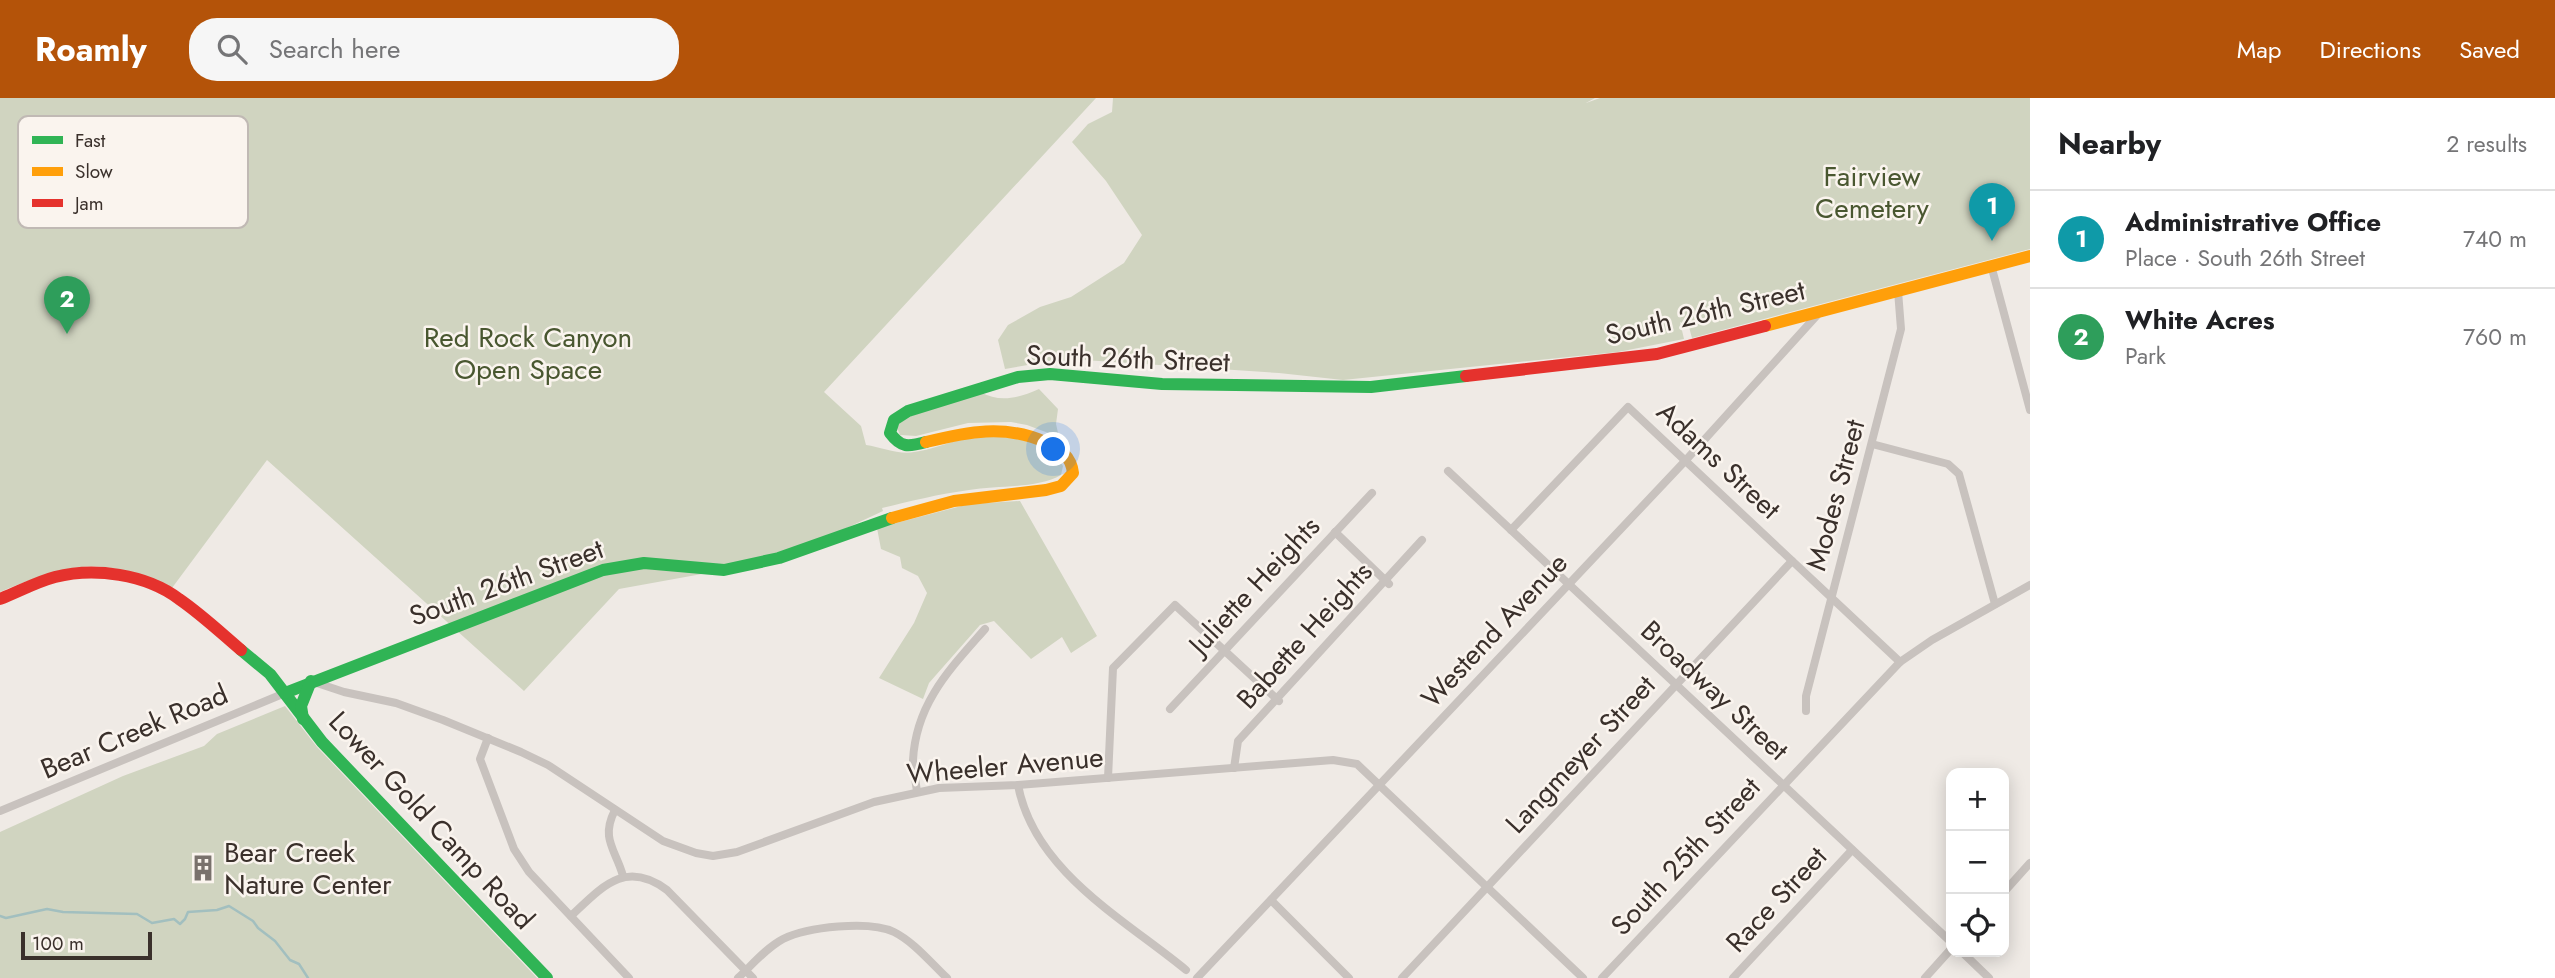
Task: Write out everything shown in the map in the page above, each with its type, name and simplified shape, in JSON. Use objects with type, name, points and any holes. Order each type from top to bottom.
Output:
[{"type":"street","name":"South 26th Street","points":[[285,693],[603,570],[644,563],[723,570],[736,568],[940,504],[1061,486],[1073,473],[1072,464],[1066,454],[1054,445],[1022,432],[994,429],[974,431],[906,447],[899,445],[890,433],[894,420],[908,411],[1018,377],[1050,374],[1162,384],[1371,387],[1657,354],[2030,256]]},
{"type":"street","points":[[1991,265],[2030,410]]},
{"type":"street","name":"Modes Street","points":[[1806,710],[1806,696],[1901,329],[1898,291]]},
{"type":"street","name":"Westend Avenue","points":[[1193,975],[1270,900],[1686,460],[1821,310]]},
{"type":"street","name":"Adams Street","points":[[1511,530],[1628,407],[1900,662]]},
{"type":"street","points":[[1872,444],[1939,461],[1954,469],[1962,479],[1995,604]]},
{"type":"street","name":"Broadway Street","points":[[1448,471],[1946,937]]},
{"type":"street","name":"Juliette Heights","points":[[1170,709],[1372,493]]},
{"type":"street","points":[[1335,532],[1387,582]]},
{"type":"street","name":"Babette Heights","points":[[1234,768],[1238,741],[1387,582],[1422,540]]},
{"type":"street","name":"Langmeyer Street","points":[[1402,978],[1793,561]]},
{"type":"street","name":"Lower Gold Camp Road","points":[[0,599],[55,577],[93,572],[119,575],[150,584],[177,597],[270,674],[322,742],[547,978]]},
{"type":"street","name":"South 25th Street","points":[[1602,978],[1900,662],[1932,640],[2030,584]]},
{"type":"street","points":[[1108,778],[1113,668],[1175,605],[1277,700]]},
{"type":"street","points":[[917,792],[913,760],[918,729],[930,697],[945,674],[985,629]]},
{"type":"street","points":[[303,719],[301,706],[311,681]]},
{"type":"street","name":"Wheeler Avenue","points":[[311,681],[344,692],[396,703],[488,738],[548,765],[663,841],[696,853],[725,856],[874,802],[939,788],[1018,785],[1347,761],[1357,764],[1583,978]]},
{"type":"street","name":"Bear Creek Road","points":[[0,811],[285,693]]},
{"type":"street","points":[[488,738],[480,759],[514,849],[529,872],[629,978]]},
{"type":"street","points":[[1018,785],[1021,803],[1058,866],[1193,975]]},
{"type":"street","points":[[615,810],[608,827],[610,847],[623,876]]},
{"type":"street","name":"Race Street","points":[[1733,978],[1852,850]]},
{"type":"street","points":[[2009,886],[2030,863]]},
{"type":"street","points":[[571,916],[598,891],[623,876],[641,877],[658,883],[667,890],[753,978]]},
{"type":"street","points":[[1270,900],[1349,978]]},
{"type":"street","points":[[738,978],[785,938],[860,925],[880,927],[895,933],[947,978]]},
{"type":"street","points":[[1925,978],[1946,955]]},
{"type":"street","points":[[1967,957],[1989,978]]},
{"type":"green space","name":"Red Rock Canyon Open Space","points":[[0,98],[1096,98],[824,392],[861,426],[866,445],[908,453],[982,434],[1011,436],[1049,450],[1063,466],[1061,475],[1040,483],[980,488],[882,508],[883,511],[806,547],[724,570],[619,589],[524,691],[267,460],[172,588],[124,571],[85,567],[46,574],[0,592]]},
{"type":"green space","name":"Fairview Cemetery","points":[[1113,98],[1595,98],[1586,103],[1600,98],[2030,98],[2030,249],[1692,338],[1689,327],[1680,322],[1684,339],[1618,352],[1343,380],[1084,360],[1045,362],[1005,369],[998,340],[1008,325],[1040,307],[1071,297],[1124,263],[1142,235],[1106,181],[1072,142],[1088,124],[1112,112]]},
{"type":"green space","points":[[1039,389],[1058,409],[1056,424],[1059,437],[1011,422],[968,423],[916,436],[900,435],[896,425],[908,417],[980,392],[1010,398]]},
{"type":"green space","points":[[1020,501],[1097,636],[1071,653],[1062,637],[1031,659],[994,621],[980,625],[929,683],[923,699],[879,678],[914,623],[927,593],[918,576],[902,568],[900,557],[881,549],[877,528],[969,504]]},
{"type":"green space","points":[[285,706],[317,747],[537,978],[0,978],[0,832],[123,776],[204,746],[217,734]]},
{"type":"waterway","points":[[0,916],[6,918],[47,909],[63,912],[137,914],[152,923],[174,919],[180,924],[188,912],[217,910],[229,906],[253,921],[275,941],[290,960],[299,964],[308,978]]},
{"type":"traffic: fast","points":[[926,442],[901,444],[890,433],[894,420],[908,411],[1018,377],[1050,374],[1162,384],[1371,387],[1466,376]]},
{"type":"traffic: fast","points":[[285,693],[603,570],[644,563],[724,570],[779,558],[892,518]]},
{"type":"traffic: fast","points":[[241,650],[270,674],[322,742],[547,978]]},
{"type":"traffic: fast","points":[[303,719],[301,706],[311,681]]},
{"type":"traffic: slow","points":[[1765,326],[2030,256]]},
{"type":"traffic: slow","points":[[892,518],[954,501],[1046,490],[1061,486],[1073,473],[1070,462],[1060,450],[1030,436],[1001,431],[956,435],[926,442]]},
{"type":"traffic: jam","points":[[1466,376],[1657,354],[1765,326]]},
{"type":"traffic: jam","points":[[0,599],[34,584],[70,574],[103,573],[136,578],[166,590],[241,650]]},
{"type":"place","name":"Administrative Office","points":[[1992,241]]},
{"type":"place","name":"White Acres","points":[[67,334]]},
{"type":"place","name":"Bear Creek Nature Center","points":[[203,868]]}]
